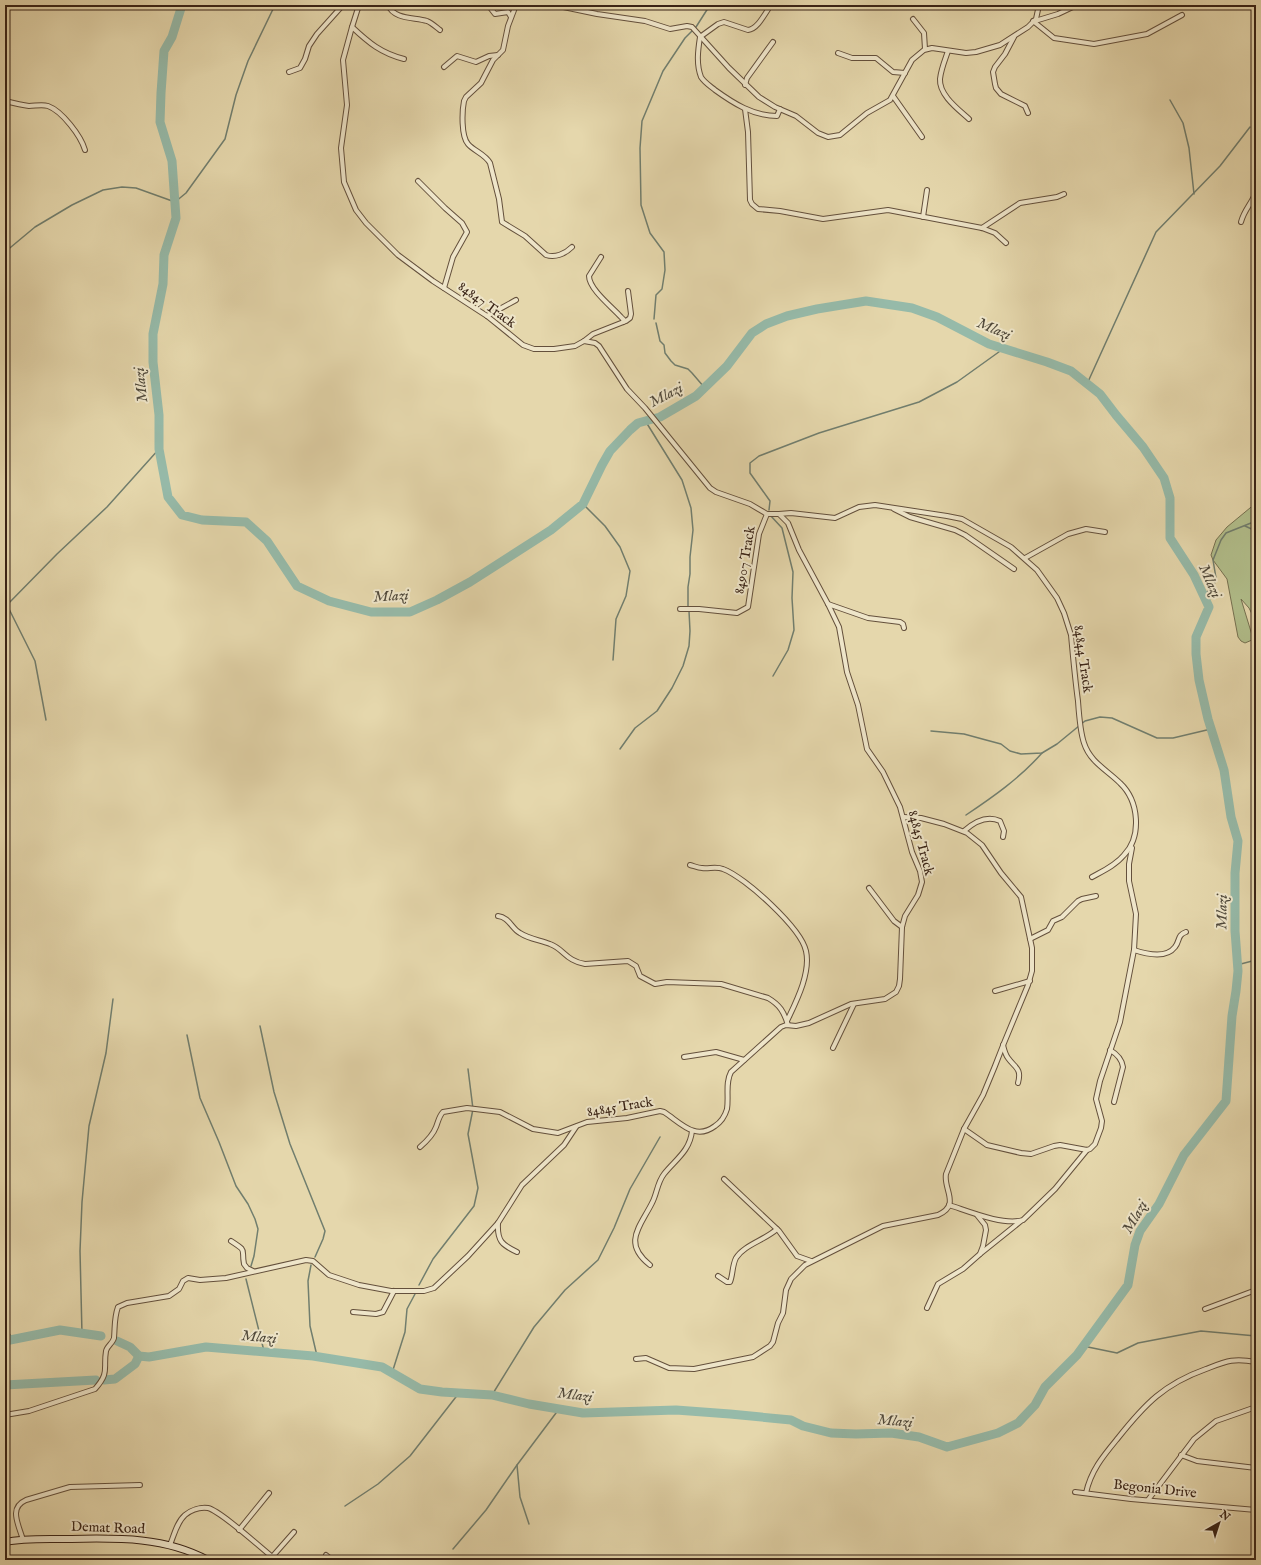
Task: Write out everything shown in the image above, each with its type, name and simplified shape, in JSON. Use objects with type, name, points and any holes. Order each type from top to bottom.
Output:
[{"type":"street","points":[[288,72],[300,68],[303,64],[309,46],[343,5]]},
{"type":"street","name":"84847 Track","points":[[360,5],[352,26],[343,60],[347,105],[341,148],[344,182],[349,197],[356,210],[366,223],[398,255],[422,273],[487,316],[523,345],[534,349],[554,349],[571,346],[584,342],[593,334],[623,322]]},
{"type":"street","points":[[388,5],[389,8],[395,13],[412,19],[427,21],[440,30]]},
{"type":"street","points":[[488,5],[496,14],[508,12],[511,17]]},
{"type":"street","points":[[516,5],[511,17],[503,50],[493,60],[481,82],[466,97],[463,105],[463,126],[466,140],[468,144],[487,158],[491,166],[499,199],[502,222],[525,236],[546,255],[560,255],[572,247]]},
{"type":"street","points":[[554,5],[597,14],[645,21],[670,29],[689,26],[758,97],[796,116],[822,135],[833,137],[844,133],[867,113],[887,103],[893,96],[916,56],[925,49],[942,49],[966,53],[976,52],[1000,45],[1028,27],[1036,19],[1039,5]]},
{"type":"street","points":[[771,5],[751,30],[724,22],[718,24],[700,37],[698,64],[703,80],[726,98],[745,109],[774,116],[778,115],[780,109]]},
{"type":"street","points":[[1033,21],[1058,14],[1077,5]]},
{"type":"street","points":[[1033,21],[1054,38],[1094,44],[1147,34],[1182,15]]},
{"type":"street","points":[[913,19],[924,33],[925,49]]},
{"type":"street","points":[[352,26],[377,48],[389,55],[404,59]]},
{"type":"street","points":[[1014,37],[1005,54],[995,67],[993,72],[994,84],[1001,94],[1025,106],[1028,113]]},
{"type":"street","points":[[745,84],[747,78],[773,42]]},
{"type":"street","points":[[948,51],[940,77],[940,82],[952,103],[969,119]]},
{"type":"street","points":[[838,53],[852,58],[876,58],[893,72],[905,73]]},
{"type":"street","points":[[444,67],[457,56],[473,62],[498,55]]},
{"type":"street","points":[[893,96],[922,137]]},
{"type":"street","points":[[5,101],[28,106],[44,105],[51,107],[63,117],[76,133],[85,150]]},
{"type":"street","points":[[745,109],[748,132],[750,200],[755,207],[763,210],[780,211],[826,220],[851,214],[888,210],[982,228],[995,233],[1006,243]]},
{"type":"street","points":[[418,181],[462,223],[467,232],[453,257],[444,288]]},
{"type":"street","points":[[923,217],[927,190]]},
{"type":"street","points":[[1241,222],[1244,212],[1256,192]]},
{"type":"street","points":[[982,228],[1020,204],[1057,197],[1064,194]]},
{"type":"street","points":[[601,257],[589,276],[589,280],[595,290],[624,320],[623,322],[629,320],[631,317],[628,291]]},
{"type":"street","points":[[487,316],[516,300]]},
{"type":"street","points":[[584,342],[595,343],[599,346],[627,389],[645,408],[710,488],[716,492],[750,504],[767,514],[779,514]]},
{"type":"street","name":"84844 Track","points":[[779,514],[791,513],[835,518],[866,505],[947,516],[962,519],[1012,547],[1025,558],[1046,583],[1064,613],[1071,635],[1084,743],[1096,763],[1121,784],[1128,792],[1134,806],[1135,828],[1129,864],[1129,881],[1136,914],[1134,950],[1120,1022],[1110,1050],[1096,1099],[1102,1121],[1102,1128],[1096,1144],[1086,1150],[1055,1189],[1027,1217],[980,1254],[964,1269],[938,1284],[932,1294],[927,1308]]},
{"type":"street","points":[[890,508],[910,517],[956,530],[1014,569]]},
{"type":"street","name":"84907 Track","points":[[680,609],[699,609],[737,614],[748,607],[760,534],[767,514]]},
{"type":"street","name":"84845 Track","points":[[779,514],[788,523],[798,550],[828,604],[841,635],[847,672],[858,706],[867,749],[892,788],[904,817],[912,852],[920,871],[922,882],[918,895],[905,916],[902,927],[900,980],[896,992],[885,999],[854,1004],[809,1023],[796,1026],[787,1023]]},
{"type":"street","points":[[1025,558],[1068,534],[1086,529],[1105,532]]},
{"type":"street","points":[[828,604],[868,618],[900,622],[903,624],[904,628]]},
{"type":"street","points":[[636,1359],[646,1358],[669,1368],[694,1369],[757,1355],[772,1342],[778,1324],[784,1313],[784,1301],[788,1284],[801,1268],[811,1261],[837,1250],[883,1226],[938,1215],[946,1210],[949,1205],[951,1200],[945,1179],[955,1148],[983,1095],[1030,981],[1032,970],[1030,939],[1021,897],[1001,873],[982,845],[964,831],[933,820],[904,817]]},
{"type":"street","points":[[964,831],[972,824],[993,818],[1000,821],[1004,831],[1003,837]]},
{"type":"street","points":[[1092,877],[1120,860],[1133,842]]},
{"type":"street","points":[[650,1265],[643,1259],[635,1248],[635,1238],[654,1199],[660,1180],[683,1153],[692,1138],[692,1131],[702,1133],[709,1130],[724,1118],[727,1109],[729,1076],[731,1072],[787,1023],[804,981],[806,965],[806,951],[799,937],[762,896],[734,874],[722,868],[703,868],[690,865]]},
{"type":"street","points":[[869,888],[894,922],[902,927]]},
{"type":"street","points":[[1030,939],[1048,930],[1053,921],[1062,917],[1078,901],[1096,896]]},
{"type":"street","points":[[498,916],[505,918],[519,933],[551,944],[573,961],[585,964],[628,961],[636,966],[640,976],[655,984],[667,982],[702,984],[715,983],[739,988],[775,1002],[782,1008],[787,1023]]},
{"type":"street","points":[[1134,950],[1148,954],[1168,952],[1174,948],[1180,936],[1186,932]]},
{"type":"street","points":[[995,991],[1030,981]]},
{"type":"street","points":[[833,1048],[854,1004]]},
{"type":"street","points":[[1003,1045],[1006,1056],[1018,1070],[1018,1083]]},
{"type":"street","points":[[1110,1050],[1119,1057],[1123,1067],[1114,1102]]},
{"type":"street","points":[[684,1057],[716,1052],[744,1060]]},
{"type":"street","name":"84845 Track","points":[[420,1147],[429,1139],[440,1114],[445,1111],[466,1108],[500,1112],[533,1129],[558,1133],[587,1122],[627,1118],[660,1111],[664,1112],[692,1131]]},
{"type":"street","points":[[5,1415],[29,1412],[95,1389],[106,1372],[107,1349],[114,1340],[118,1307],[126,1303],[169,1296],[179,1289],[183,1281],[188,1278],[212,1280],[306,1260],[313,1261],[329,1275],[335,1278],[366,1287],[394,1291],[424,1291],[434,1288],[468,1256],[498,1222],[522,1185],[564,1144],[576,1126]]},
{"type":"street","points":[[964,1129],[987,1145],[1021,1153],[1031,1154],[1060,1145],[1086,1150]]},
{"type":"street","points":[[724,1179],[777,1229],[798,1256],[811,1261]]},
{"type":"street","points":[[949,1205],[976,1215],[995,1219],[1020,1221]]},
{"type":"street","points":[[976,1215],[985,1225],[986,1230],[980,1254]]},
{"type":"street","points":[[498,1222],[497,1233],[499,1239],[505,1245],[517,1252]]},
{"type":"street","points":[[718,1276],[727,1282],[730,1282],[735,1261],[740,1253],[777,1229]]},
{"type":"street","points":[[231,1241],[244,1251],[244,1264],[249,1270],[256,1271]]},
{"type":"street","points":[[1204,1309],[1256,1290]]},
{"type":"street","points":[[353,1312],[376,1314],[383,1312],[394,1291]]},
{"type":"street","points":[[1086,1493],[1089,1480],[1096,1465],[1136,1414],[1152,1399],[1184,1377],[1226,1361],[1242,1359],[1256,1362]]},
{"type":"street","points":[[1148,1500],[1194,1439],[1216,1421],[1256,1407]]},
{"type":"street","points":[[1181,1455],[1197,1461],[1256,1468]]},
{"type":"street","points":[[23,1540],[15,1513],[19,1503],[70,1487],[140,1485]]},
{"type":"street","name":"Begonia Drive","points":[[1075,1492],[1131,1499],[1256,1510]]},
{"type":"street","points":[[239,1530],[269,1493]]},
{"type":"street","points":[[170,1545],[180,1521],[192,1510],[200,1508],[208,1508],[216,1512],[274,1559],[294,1532]]},
{"type":"street","name":"Demat Road","points":[[5,1542],[23,1540],[125,1539],[159,1542],[208,1560]]},
{"type":"street","points":[[326,1555],[332,1560]]},
{"type":"green space","points":[[1256,503],[1256,622],[1249,608],[1241,599],[1252,635],[1252,640],[1245,643],[1238,637],[1227,579],[1211,555],[1216,540],[1227,527]]},
{"type":"waterway","name":"Mlazi","points":[[117,1341],[130,1347],[139,1356],[149,1357],[206,1347],[313,1356],[382,1367],[420,1389],[492,1395],[529,1404],[583,1413],[676,1410],[730,1414],[791,1420],[803,1426],[831,1433],[891,1433],[919,1437],[947,1447],[998,1433],[1018,1423],[1035,1405],[1045,1387],[1077,1355],[1128,1285],[1135,1245],[1140,1231],[1159,1204],[1184,1155],[1226,1101],[1232,1016],[1238,971],[1235,931],[1235,873],[1238,841],[1231,817],[1224,770],[1208,719],[1199,680],[1196,654],[1196,637],[1209,607],[1194,575],[1170,538],[1170,498],[1164,478],[1143,447],[1100,394],[1071,371],[989,344],[937,317],[912,308],[866,301],[817,309],[787,316],[766,324],[752,333],[727,366],[696,396],[660,417],[638,423],[630,430],[610,451],[583,504],[551,530],[470,582],[437,600],[410,612],[371,612],[329,601],[297,586],[267,541],[246,522],[202,520],[182,515],[168,497],[159,449],[159,415],[153,362],[153,334],[163,284],[164,255],[176,218],[172,161],[160,122],[164,51],[172,37],[182,5]]},
{"type":"waterway","points":[[5,252],[35,227],[72,205],[103,190],[122,187],[136,188],[175,202],[186,193],[225,139],[236,95],[248,61],[275,5]]},
{"type":"waterway","points":[[696,27],[710,5]]},
{"type":"waterway","points":[[654,319],[656,295],[662,289],[665,270],[664,252],[650,233],[641,205],[640,148],[642,121],[663,71],[685,38],[693,30]]},
{"type":"waterway","points":[[1170,100],[1183,123],[1189,148],[1194,194]]},
{"type":"waterway","points":[[1087,384],[1156,232],[1220,166],[1250,127]]},
{"type":"waterway","points":[[656,323],[660,341],[664,345],[665,353],[675,365],[688,369],[704,387]]},
{"type":"waterway","points":[[769,510],[770,501],[750,473],[750,463],[759,456],[819,433],[919,402],[957,382],[1003,349]]},
{"type":"waterway","points":[[646,422],[682,480],[691,508],[693,530],[688,587],[688,607]]},
{"type":"waterway","points":[[5,607],[57,554],[107,507],[159,449]]},
{"type":"waterway","points":[[583,504],[605,526],[620,547],[630,571],[626,596],[616,619],[613,660]]},
{"type":"waterway","points":[[770,515],[782,528],[793,572],[792,598],[794,630],[788,650],[773,676]]},
{"type":"waterway","points":[[1204,595],[1214,585],[1216,578],[1213,560],[1221,540],[1226,533],[1256,521]]},
{"type":"waterway","points":[[1245,526],[1256,531]]},
{"type":"waterway","points":[[7,605],[35,661],[46,720]]},
{"type":"waterway","points":[[620,749],[635,728],[657,711],[672,688],[683,666],[689,646],[689,611]]},
{"type":"waterway","points":[[931,731],[964,734],[1001,744],[1010,751],[1021,754],[1042,753],[1057,744],[1085,721],[1100,717],[1112,718],[1157,738],[1173,738],[1211,729]]},
{"type":"waterway","points":[[966,815],[1015,779],[1042,753]]},
{"type":"waterway","points":[[1237,965],[1256,960]]},
{"type":"waterway","points":[[82,1334],[80,1251],[82,1202],[89,1126],[106,1053],[113,999]]},
{"type":"waterway","points":[[260,1026],[274,1092],[290,1144],[325,1231],[315,1257]]},
{"type":"waterway","points":[[187,1035],[200,1098],[236,1186],[248,1204],[258,1229],[251,1266]]},
{"type":"waterway","points":[[419,1285],[433,1259],[474,1206],[478,1188],[468,1134],[473,1109],[468,1069]]},
{"type":"waterway","points":[[492,1395],[534,1327],[565,1290],[598,1260],[614,1228],[630,1189],[660,1137]]},
{"type":"waterway","points":[[311,1265],[308,1281],[310,1326],[317,1356]]},
{"type":"waterway","points":[[246,1279],[264,1351]]},
{"type":"waterway","points":[[392,1373],[405,1332],[407,1309],[415,1294]]},
{"type":"waterway","points":[[5,1325],[12,1339]]},
{"type":"waterway","name":"Mlazi","points":[[5,1341],[60,1330],[101,1336]]},
{"type":"waterway","points":[[1083,1346],[1117,1353],[1138,1343],[1201,1331],[1256,1336]]},
{"type":"waterway","points":[[104,1380],[115,1379],[135,1364],[139,1356]]},
{"type":"waterway","points":[[5,1385],[96,1380]]},
{"type":"waterway","points":[[345,1506],[378,1484],[410,1456],[459,1393]]},
{"type":"waterway","points":[[453,1549],[486,1510],[517,1465],[559,1409]]},
{"type":"waterway","points":[[517,1465],[520,1497],[529,1524]]}]
